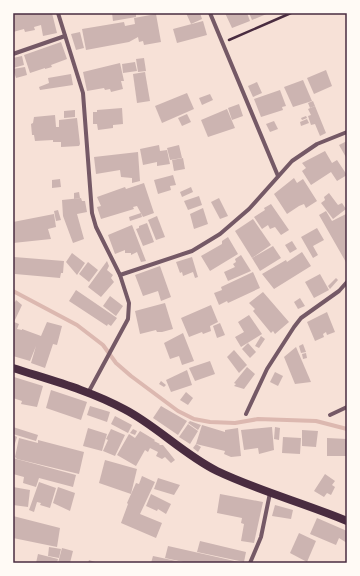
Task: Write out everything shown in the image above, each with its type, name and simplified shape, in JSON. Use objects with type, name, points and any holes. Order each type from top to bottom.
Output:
[{"type":"main road","points":[[13,368],[88,393],[124,409],[144,421],[184,452],[217,471],[347,521]]},
{"type":"street","points":[[58,13],[83,93],[94,220],[96,228],[120,275],[129,303],[128,318],[88,393]]},
{"type":"street","points":[[210,13],[278,176]]},
{"type":"street","points":[[13,54],[65,36]]},
{"type":"street","points":[[120,275],[198,248],[220,234],[248,210],[292,161],[317,144],[347,132]]},
{"type":"street","points":[[246,414],[266,369],[294,326],[301,318],[339,291],[347,282]]},
{"type":"street","points":[[330,414],[347,408]]},
{"type":"street","points":[[250,563],[263,531],[270,492]]},
{"type":"path","points":[[222,42],[291,13]]},
{"type":"building","points":[[13,13],[52,13],[57,33],[43,36],[41,25],[34,27],[35,30],[25,32],[24,29],[13,32]]},
{"type":"building","points":[[112,13],[136,13],[136,17],[113,21]]},
{"type":"building","points":[[186,13],[200,13],[202,19],[191,24]]},
{"type":"building","points":[[225,13],[247,13],[250,21],[232,28]]},
{"type":"building","points":[[249,13],[269,13],[252,20]]},
{"type":"building","points":[[156,14],[161,42],[144,45],[143,41],[139,42],[138,37],[129,42],[86,50],[82,29],[124,22],[125,26],[135,24],[134,18]]},
{"type":"building","points":[[203,21],[207,35],[177,43],[173,29]]},
{"type":"building","points":[[80,32],[84,48],[76,50],[71,34]]},
{"type":"building","points":[[61,42],[67,59],[51,65],[52,67],[30,73],[24,55]]},
{"type":"building","points":[[22,56],[24,65],[13,68],[13,58]]},
{"type":"building","points":[[144,58],[146,71],[138,72],[136,59]]},
{"type":"building","points":[[135,62],[137,71],[123,73],[122,64]]},
{"type":"building","points":[[120,63],[124,81],[121,81],[123,89],[111,92],[110,89],[105,90],[104,88],[87,91],[83,72]]},
{"type":"building","points":[[25,67],[27,75],[16,78],[13,69]]},
{"type":"building","points":[[326,70],[332,86],[314,94],[307,78]]},
{"type":"building","points":[[145,72],[150,101],[137,103],[133,74]]},
{"type":"building","points":[[71,74],[73,85],[40,90],[39,87],[49,83],[48,78]]},
{"type":"building","points":[[303,80],[312,101],[293,107],[284,87]]},
{"type":"building","points":[[257,82],[262,93],[253,97],[248,86]]},
{"type":"building","points":[[280,90],[286,106],[282,107],[283,110],[261,117],[254,99]]},
{"type":"building","points":[[187,93],[194,109],[162,123],[155,106]]},
{"type":"building","points":[[210,94],[213,100],[202,105],[199,98]]},
{"type":"building","points":[[313,101],[315,106],[310,108],[308,103]]},
{"type":"building","points":[[239,104],[243,116],[232,120],[228,108]]},
{"type":"building","points":[[315,106],[326,133],[320,136],[315,124],[311,125],[308,116],[311,115],[308,109]]},
{"type":"building","points":[[122,108],[123,124],[113,125],[113,128],[98,130],[97,124],[93,124],[93,112],[97,112],[97,110]]},
{"type":"building","points":[[227,109],[235,128],[208,137],[201,120]]},
{"type":"building","points":[[75,110],[75,117],[64,118],[64,111]]},
{"type":"building","points":[[187,114],[191,122],[182,126],[178,118]]},
{"type":"building","points":[[55,115],[56,127],[59,127],[59,120],[77,118],[79,146],[61,147],[61,142],[53,142],[53,140],[35,141],[34,135],[32,135],[31,124],[33,123],[34,117]]},
{"type":"building","points":[[306,116],[307,118],[302,120],[301,118]]},
{"type":"building","points":[[307,119],[309,123],[301,126],[300,122]]},
{"type":"building","points":[[274,121],[278,129],[270,132],[266,124]]},
{"type":"building","points":[[347,141],[347,159],[339,145]]},
{"type":"building","points":[[159,145],[160,151],[167,150],[170,164],[157,166],[157,162],[143,165],[140,149]]},
{"type":"building","points":[[179,145],[182,158],[170,160],[167,148]]},
{"type":"building","points":[[325,151],[332,163],[337,160],[347,175],[337,181],[331,172],[311,185],[302,171],[306,168],[302,163]]},
{"type":"building","points":[[138,152],[140,181],[132,183],[132,178],[121,177],[120,170],[96,174],[94,157]]},
{"type":"building","points":[[183,158],[185,169],[174,171],[172,160]]},
{"type":"building","points":[[173,175],[176,185],[170,186],[171,190],[158,194],[154,180]]},
{"type":"building","points":[[294,178],[297,183],[303,179],[317,201],[306,208],[304,204],[299,206],[287,214],[274,194]]},
{"type":"building","points":[[60,179],[61,187],[52,188],[52,180]]},
{"type":"building","points":[[144,183],[154,213],[143,217],[137,206],[133,207],[134,209],[101,219],[97,207],[101,206],[97,197],[125,187],[126,189]]},
{"type":"building","points":[[191,187],[193,192],[182,197],[180,192]]},
{"type":"building","points":[[79,192],[80,198],[74,199],[74,193]]},
{"type":"building","points":[[329,193],[338,205],[342,203],[346,209],[333,219],[321,203],[325,200],[324,197]]},
{"type":"building","points":[[199,196],[202,205],[188,210],[184,201]]},
{"type":"building","points":[[81,198],[82,201],[85,201],[87,212],[77,214],[84,239],[73,243],[63,216],[62,200]]},
{"type":"building","points":[[219,198],[228,216],[220,219],[211,202]]},
{"type":"building","points":[[271,204],[289,230],[281,235],[275,227],[270,229],[268,225],[262,229],[254,217]]},
{"type":"building","points":[[203,208],[208,224],[194,229],[190,214]]},
{"type":"building","points":[[58,210],[61,220],[56,221],[54,211]]},
{"type":"building","points":[[326,211],[332,221],[346,214],[347,216],[347,264],[319,215]]},
{"type":"building","points":[[141,213],[142,217],[130,221],[129,217]]},
{"type":"building","points":[[54,214],[56,227],[48,229],[51,239],[13,243],[13,222]]},
{"type":"building","points":[[157,216],[165,237],[156,240],[148,220]]},
{"type":"building","points":[[253,219],[271,245],[252,258],[235,231]]},
{"type":"building","points":[[147,223],[154,242],[143,246],[136,229]]},
{"type":"building","points":[[132,225],[146,261],[141,262],[137,252],[131,255],[131,253],[125,253],[125,250],[115,254],[108,235]]},
{"type":"building","points":[[317,228],[324,240],[313,246],[318,255],[313,258],[301,237]]},
{"type":"building","points":[[228,237],[238,254],[210,271],[201,256],[222,244],[222,241]]},
{"type":"building","points":[[292,241],[297,249],[290,253],[285,245]]},
{"type":"building","points":[[273,246],[281,258],[260,271],[252,258]]},
{"type":"building","points":[[302,252],[311,266],[274,289],[262,274],[286,260],[287,262]]},
{"type":"building","points":[[72,253],[85,263],[77,275],[66,262]]},
{"type":"building","points":[[241,255],[251,271],[228,281],[224,272],[235,267],[233,264],[236,262],[235,259]]},
{"type":"building","points":[[14,257],[64,261],[63,273],[61,273],[60,278],[15,274],[15,270],[13,269]]},
{"type":"building","points":[[192,257],[198,277],[195,278],[193,272],[183,276],[182,272],[180,273],[176,262]]},
{"type":"building","points":[[107,261],[109,266],[107,270],[113,275],[111,278],[114,282],[101,297],[88,287]]},
{"type":"building","points":[[88,262],[98,270],[89,282],[79,274]]},
{"type":"building","points":[[160,266],[171,297],[161,301],[158,291],[143,296],[135,275]]},
{"type":"building","points":[[253,272],[260,288],[228,303],[227,301],[219,305],[214,293],[222,290],[221,287]]},
{"type":"building","points":[[320,274],[329,290],[314,298],[305,282]]},
{"type":"building","points":[[336,278],[338,280],[330,289],[328,286]]},
{"type":"building","points":[[76,290],[117,318],[111,326],[108,324],[107,326],[69,301]]},
{"type":"building","points":[[263,292],[289,322],[275,334],[273,331],[271,333],[253,311],[255,309],[249,303]]},
{"type":"building","points":[[110,296],[123,306],[116,316],[103,306]]},
{"type":"building","points":[[300,298],[305,306],[298,309],[294,302]]},
{"type":"building","points":[[16,300],[22,305],[14,322],[19,324],[17,329],[22,329],[41,336],[47,322],[62,326],[57,345],[53,344],[45,368],[31,363],[36,346],[30,361],[13,356],[13,301],[15,302]]},
{"type":"building","points":[[165,303],[173,329],[162,332],[157,332],[156,330],[140,334],[135,311]]},
{"type":"building","points":[[211,305],[218,322],[210,326],[211,331],[203,334],[202,332],[189,337],[181,318]]},
{"type":"building","points":[[327,312],[335,332],[327,335],[326,332],[323,334],[324,337],[315,341],[307,322]]},
{"type":"building","points":[[249,315],[262,334],[241,347],[235,337],[244,332],[238,322]]},
{"type":"building","points":[[220,323],[225,335],[217,338],[213,326]]},
{"type":"building","points":[[183,333],[194,361],[182,365],[179,356],[170,359],[164,343]]},
{"type":"building","points":[[261,336],[265,339],[259,348],[255,346]]},
{"type":"building","points":[[248,343],[256,352],[250,358],[242,349]]},
{"type":"building","points":[[303,344],[306,352],[301,353],[299,346]]},
{"type":"building","points":[[296,347],[311,382],[295,384],[284,357]]},
{"type":"building","points":[[234,350],[247,365],[239,373],[227,357]]},
{"type":"building","points":[[306,353],[307,358],[303,359],[302,354]]},
{"type":"building","points":[[210,361],[215,374],[195,381],[189,368]]},
{"type":"building","points":[[247,367],[255,374],[244,389],[234,386],[236,384],[234,383]]},
{"type":"building","points":[[187,370],[192,385],[171,392],[166,380]]},
{"type":"building","points":[[275,372],[283,376],[278,386],[270,382]]},
{"type":"building","points":[[14,377],[43,386],[37,407],[21,404],[22,401],[13,398]]},
{"type":"building","points":[[161,381],[166,385],[164,387],[159,384]]},
{"type":"building","points":[[51,390],[87,402],[81,420],[46,408]]},
{"type":"building","points":[[186,392],[193,398],[188,405],[180,400]]},
{"type":"building","points":[[90,406],[110,412],[107,422],[87,415]]},
{"type":"building","points":[[161,406],[187,421],[178,435],[153,418]]},
{"type":"building","points":[[115,416],[132,425],[128,433],[111,424]]},
{"type":"building","points":[[190,421],[201,425],[198,430],[188,423]]},
{"type":"building","points":[[188,424],[198,431],[190,444],[179,437]]},
{"type":"building","points":[[202,425],[225,432],[225,430],[238,428],[241,456],[231,457],[224,454],[225,451],[196,444]]},
{"type":"building","points":[[13,427],[38,435],[36,441],[13,434]]},
{"type":"building","points":[[272,427],[274,450],[259,454],[258,448],[244,450],[241,430]]},
{"type":"building","points":[[275,427],[280,428],[279,440],[274,439]]},
{"type":"building","points":[[88,428],[107,434],[102,451],[83,446]]},
{"type":"building","points":[[111,429],[125,435],[115,456],[103,451],[108,440],[106,439]]},
{"type":"building","points":[[133,429],[137,431],[135,435],[130,433]]},
{"type":"building","points":[[302,430],[318,431],[316,447],[302,446]]},
{"type":"building","points":[[140,431],[155,440],[154,441],[160,444],[159,445],[163,445],[175,460],[171,463],[165,457],[162,459],[156,456],[158,452],[150,448],[148,452],[145,450],[136,466],[117,455],[129,434],[135,438]]},
{"type":"building","points":[[13,435],[17,437],[13,450]]},
{"type":"building","points":[[283,437],[301,438],[300,454],[282,453]]},
{"type":"building","points":[[19,438],[38,443],[38,440],[84,452],[79,474],[17,459],[15,457]]},
{"type":"building","points":[[327,438],[347,439],[347,456],[327,456]]},
{"type":"building","points":[[196,444],[201,447],[198,452],[193,448]]},
{"type":"building","points":[[13,458],[76,475],[73,487],[39,478],[36,487],[23,483],[24,477],[13,474]]},
{"type":"building","points":[[105,460],[137,469],[131,494],[99,483]]},
{"type":"building","points":[[325,474],[335,481],[332,485],[335,487],[331,495],[327,493],[324,497],[314,491]]},
{"type":"building","points":[[142,476],[155,482],[140,514],[162,523],[156,538],[121,523],[128,504],[127,503],[136,483],[139,484]]},
{"type":"building","points":[[158,478],[180,485],[174,495],[154,489]]},
{"type":"building","points":[[39,482],[56,488],[50,508],[40,505],[41,503],[37,502],[34,512],[29,510]]},
{"type":"building","points":[[13,487],[30,490],[28,507],[13,505]]},
{"type":"building","points":[[58,487],[75,493],[70,511],[53,503]]},
{"type":"building","points":[[151,494],[171,504],[166,514],[158,509],[157,511],[146,506]]},
{"type":"building","points":[[220,494],[263,502],[254,543],[241,541],[244,524],[241,523],[242,518],[217,513]]},
{"type":"building","points":[[275,505],[293,510],[291,519],[272,516]]},
{"type":"building","points":[[13,516],[60,528],[57,547],[13,538]]},
{"type":"building","points":[[317,518],[347,531],[347,543],[339,538],[336,545],[310,534]]},
{"type":"building","points":[[299,533],[316,541],[307,562],[290,553]]},
{"type":"building","points":[[200,541],[246,552],[244,562],[197,552]]},
{"type":"building","points":[[168,546],[239,563],[188,563],[165,558]]},
{"type":"building","points":[[49,547],[61,549],[59,558],[48,556]]},
{"type":"building","points":[[62,548],[73,551],[70,563],[58,563]]},
{"type":"building","points":[[38,554],[58,559],[57,563],[36,563]]},
{"type":"building","points":[[153,556],[181,562],[181,563],[151,563]]},
{"type":"building","points":[[89,560],[98,563],[88,563]]},
{"type":"waterway","points":[[13,291],[77,325],[103,345],[116,363],[131,376],[178,411],[194,419],[210,422],[235,423],[258,419],[316,421],[347,429]]}]
